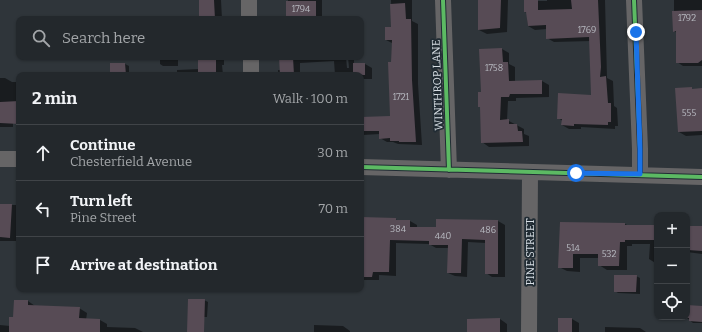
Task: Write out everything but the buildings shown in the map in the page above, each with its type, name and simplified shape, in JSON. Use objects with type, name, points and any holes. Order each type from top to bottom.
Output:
[{"type":"street","points":[[249,0],[250,16]]},
{"type":"street","name":"WINTHROP LANE","points":[[443,0],[449,170]]},
{"type":"street","points":[[634,0],[640,174]]},
{"type":"street","points":[[251,60],[251,72]]},
{"type":"street","points":[[0,159],[16,159]]},
{"type":"street","points":[[364,167],[702,177]]},
{"type":"street","name":"PINE STREET","points":[[529,332],[530,172]]},
{"type":"cycle path","points":[[443,0],[449,170]]},
{"type":"cycle path","points":[[634,0],[640,174]]},
{"type":"cycle path","points":[[364,167],[702,177]]},
{"type":"route","points":[[576,173],[640,174],[636,32]]}]
